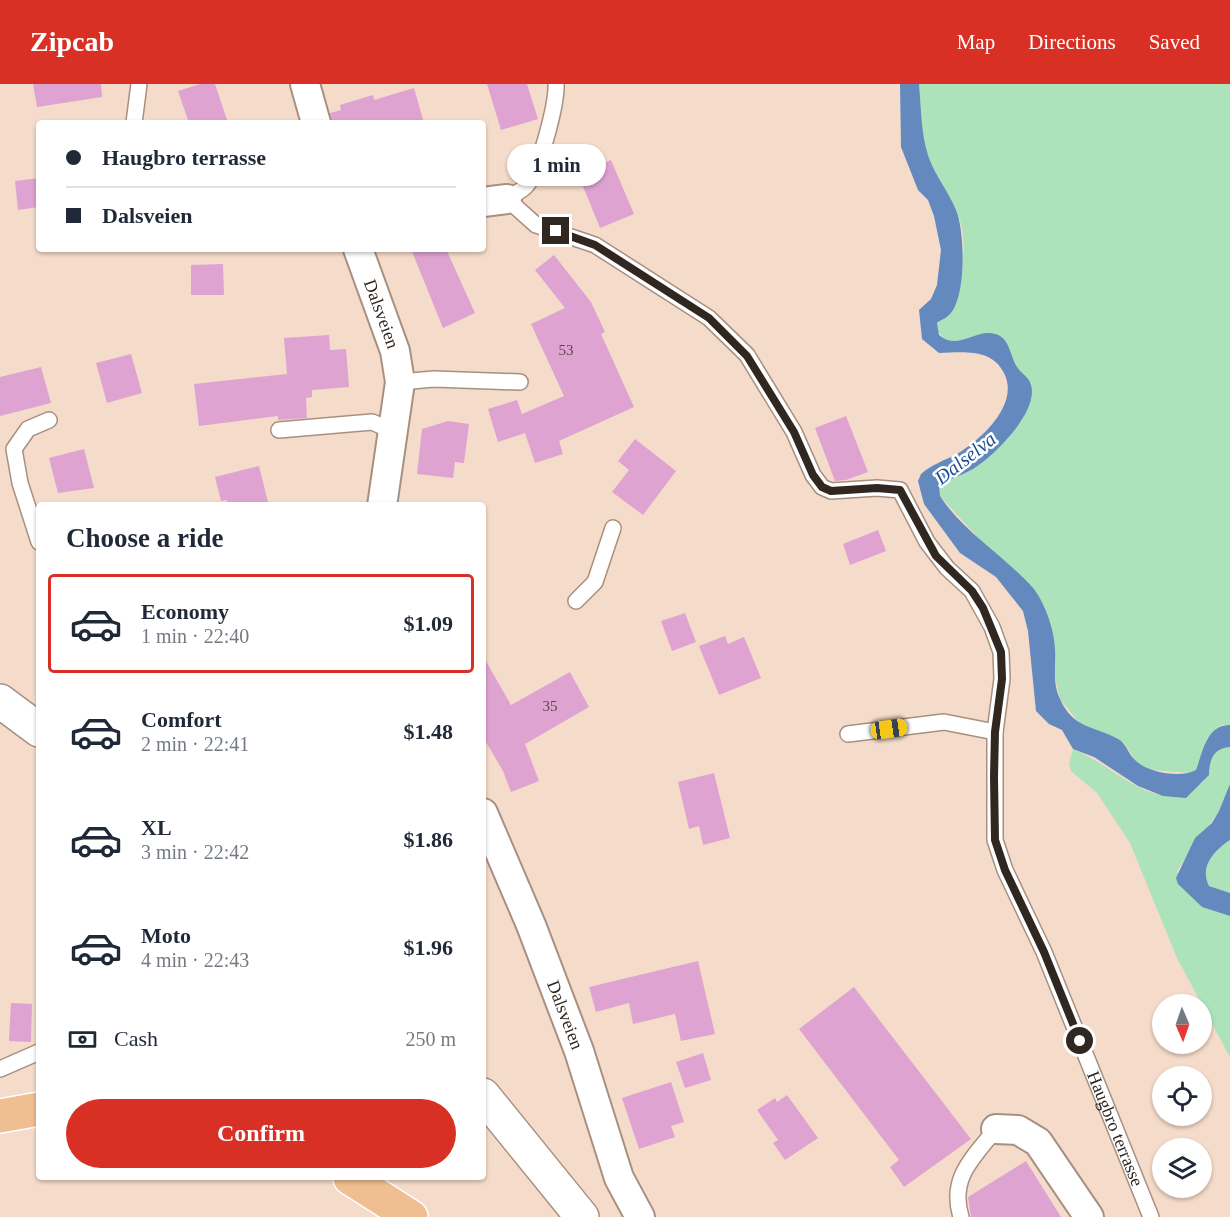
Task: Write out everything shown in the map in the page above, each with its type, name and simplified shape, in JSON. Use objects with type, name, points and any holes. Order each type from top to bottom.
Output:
[{"type":"main road","points":[[0,701],[36,723]]},
{"type":"main road","points":[[486,1099],[582,1217]]},
{"type":"main road","points":[[0,1116],[36,1110]]},
{"type":"main road","points":[[353,1180],[411,1217]]},
{"type":"street","points":[[304,84],[315,120]]},
{"type":"street","name":"Dalsveien","points":[[359,252],[395,351],[400,382],[383,502]]},
{"type":"street","name":"Dalsveien","points":[[486,820],[531,925],[571,1030],[619,1178],[640,1217]]},
{"type":"street","points":[[996,1129],[1018,1130],[1038,1142],[1089,1217]]},
{"type":"lane","points":[[135,120],[139,84]]},
{"type":"lane","points":[[495,200],[527,186],[552,121],[557,99],[556,84]]},
{"type":"lane","name":"Haugbro terrasse","points":[[495,200],[536,225],[595,245],[709,318],[747,356],[794,432],[813,475],[822,487],[831,491],[877,488],[900,490],[936,556],[972,591],[992,627],[1001,652],[1002,679],[995,732],[995,840],[1005,870],[1044,952],[1151,1217]]},
{"type":"lane","points":[[400,382],[434,379],[520,382]]},
{"type":"lane","points":[[36,533],[20,483],[14,449],[28,429],[48,420]]},
{"type":"lane","points":[[279,430],[372,422],[393,431]]},
{"type":"lane","points":[[576,601],[595,582],[613,528]]},
{"type":"lane","points":[[849,734],[944,722],[995,732]]},
{"type":"lane","points":[[0,1069],[36,1053]]},
{"type":"lane","points":[[962,1217],[957,1204],[957,1186],[970,1163],[996,1129]]},
{"type":"green space","points":[[919,84],[1230,84],[1230,725],[1221,725],[1207,738],[1196,770],[1191,773],[1152,770],[1137,763],[1124,743],[1080,724],[1060,699],[1054,673],[1054,642],[1045,607],[1034,590],[980,540],[940,496],[939,485],[986,456],[1015,429],[1025,414],[1030,398],[1028,380],[1015,364],[1008,345],[952,342],[944,339],[935,327],[940,320],[948,317],[957,290],[964,247],[960,220],[928,156],[923,133]]},
{"type":"green space","points":[[1222,747],[1230,747],[1230,784],[1219,811],[1177,871],[1186,891],[1202,907],[1230,916],[1230,1057],[1212,1023],[1212,994],[1196,994],[1177,958],[1130,843],[1097,793],[1071,771],[1069,764],[1073,749],[1138,787],[1166,795],[1201,784],[1206,777],[1210,759]]},
{"type":"green space","points":[[1230,840],[1230,893],[1209,886],[1206,872],[1210,859]]},
{"type":"water","name":"Dalselva","points":[[900,84],[919,84],[923,133],[928,156],[959,220],[963,265],[959,296],[948,316],[937,323],[939,335],[954,341],[984,333],[1000,336],[1006,342],[1017,367],[1031,385],[1032,396],[1028,408],[1013,432],[982,463],[939,485],[940,496],[961,522],[1023,577],[1038,595],[1046,610],[1053,634],[1055,680],[1058,693],[1071,716],[1085,725],[1118,739],[1133,758],[1147,768],[1173,774],[1190,773],[1196,770],[1211,734],[1222,726],[1230,725],[1230,747],[1220,750],[1213,756],[1209,775],[1186,798],[1163,796],[1138,786],[1094,757],[1073,749],[1062,730],[1049,724],[1036,711],[1028,631],[1023,611],[996,577],[960,553],[924,504],[918,481],[921,474],[957,454],[987,430],[1003,408],[1008,385],[1004,373],[992,359],[976,353],[939,353],[922,339],[919,310],[931,299],[937,285],[941,250],[928,200],[918,190],[901,147]]},
{"type":"water","points":[[1230,784],[1230,840],[1210,859],[1206,879],[1209,886],[1230,893],[1230,916],[1202,907],[1178,884],[1176,878],[1195,838],[1212,823],[1219,811]]},
{"type":"building","points":[[33,84],[101,84],[102,97],[37,107]]},
{"type":"building","points":[[200,84],[215,84],[227,120],[188,120],[178,91]]},
{"type":"building","points":[[487,84],[527,84],[538,119],[501,130]]},
{"type":"building","points":[[414,88],[423,120],[331,120],[330,113],[341,110],[340,105],[373,95],[374,100]]},
{"type":"building","points":[[611,160],[634,214],[600,228],[578,174]]},
{"type":"building","points":[[36,178],[36,207],[18,210],[15,181]]},
{"type":"building","points":[[412,252],[447,252],[475,313],[443,328]]},
{"type":"building","points":[[554,255],[591,302],[605,332],[601,334],[634,407],[559,441],[563,454],[535,463],[525,433],[498,442],[488,409],[517,400],[522,414],[564,396],[531,324],[565,308],[535,270]]},
{"type":"building","points":[[223,264],[224,295],[191,295],[191,265]]},
{"type":"building","points":[[329,335],[330,350],[346,349],[349,387],[312,390],[312,397],[306,398],[307,418],[278,420],[278,416],[199,426],[194,384],[287,374],[284,338]]},
{"type":"building","points":[[131,354],[142,393],[107,403],[96,363]]},
{"type":"building","points":[[41,367],[51,403],[0,416],[0,377]]},
{"type":"building","points":[[846,416],[868,472],[846,480],[835,481],[815,428]]},
{"type":"building","points":[[448,421],[469,424],[464,463],[455,462],[453,478],[417,474],[422,429]]},
{"type":"building","points":[[635,439],[676,471],[643,515],[612,492],[629,470],[618,461]]},
{"type":"building","points":[[84,449],[94,488],[58,493],[49,458]]},
{"type":"building","points":[[259,466],[268,502],[221,501],[215,477]]},
{"type":"building","points":[[878,530],[886,551],[850,565],[843,544]]},
{"type":"building","points":[[685,613],[696,642],[672,651],[661,621]]},
{"type":"building","points":[[725,636],[728,644],[744,637],[761,678],[719,695],[699,646]]},
{"type":"building","points":[[486,661],[511,705],[570,672],[589,707],[525,744],[539,781],[511,792],[503,771],[486,742]]},
{"type":"building","points":[[714,773],[730,838],[703,845],[699,826],[689,829],[678,782]]},
{"type":"building","points":[[698,961],[715,1034],[681,1041],[675,1014],[633,1024],[629,1003],[596,1012],[589,987]]},
{"type":"building","points":[[854,987],[971,1139],[904,1187],[890,1167],[899,1160],[799,1029]]},
{"type":"building","points":[[11,1003],[32,1004],[31,1042],[9,1041]]},
{"type":"building","points":[[703,1053],[711,1080],[685,1088],[676,1062]]},
{"type":"building","points":[[671,1082],[684,1122],[671,1126],[675,1137],[639,1149],[622,1098]]},
{"type":"building","points":[[787,1095],[818,1138],[785,1160],[773,1143],[778,1140],[757,1110],[775,1098],[777,1102]]},
{"type":"building","points":[[1026,1161],[1061,1217],[971,1217],[968,1197]]},
{"type":"route","points":[[556,231],[595,245],[709,318],[747,356],[794,432],[813,475],[822,487],[831,491],[877,488],[900,490],[936,556],[972,591],[983,608],[1001,652],[1002,679],[995,732],[993,799],[995,840],[1005,870],[1044,952],[1080,1041]]}]
